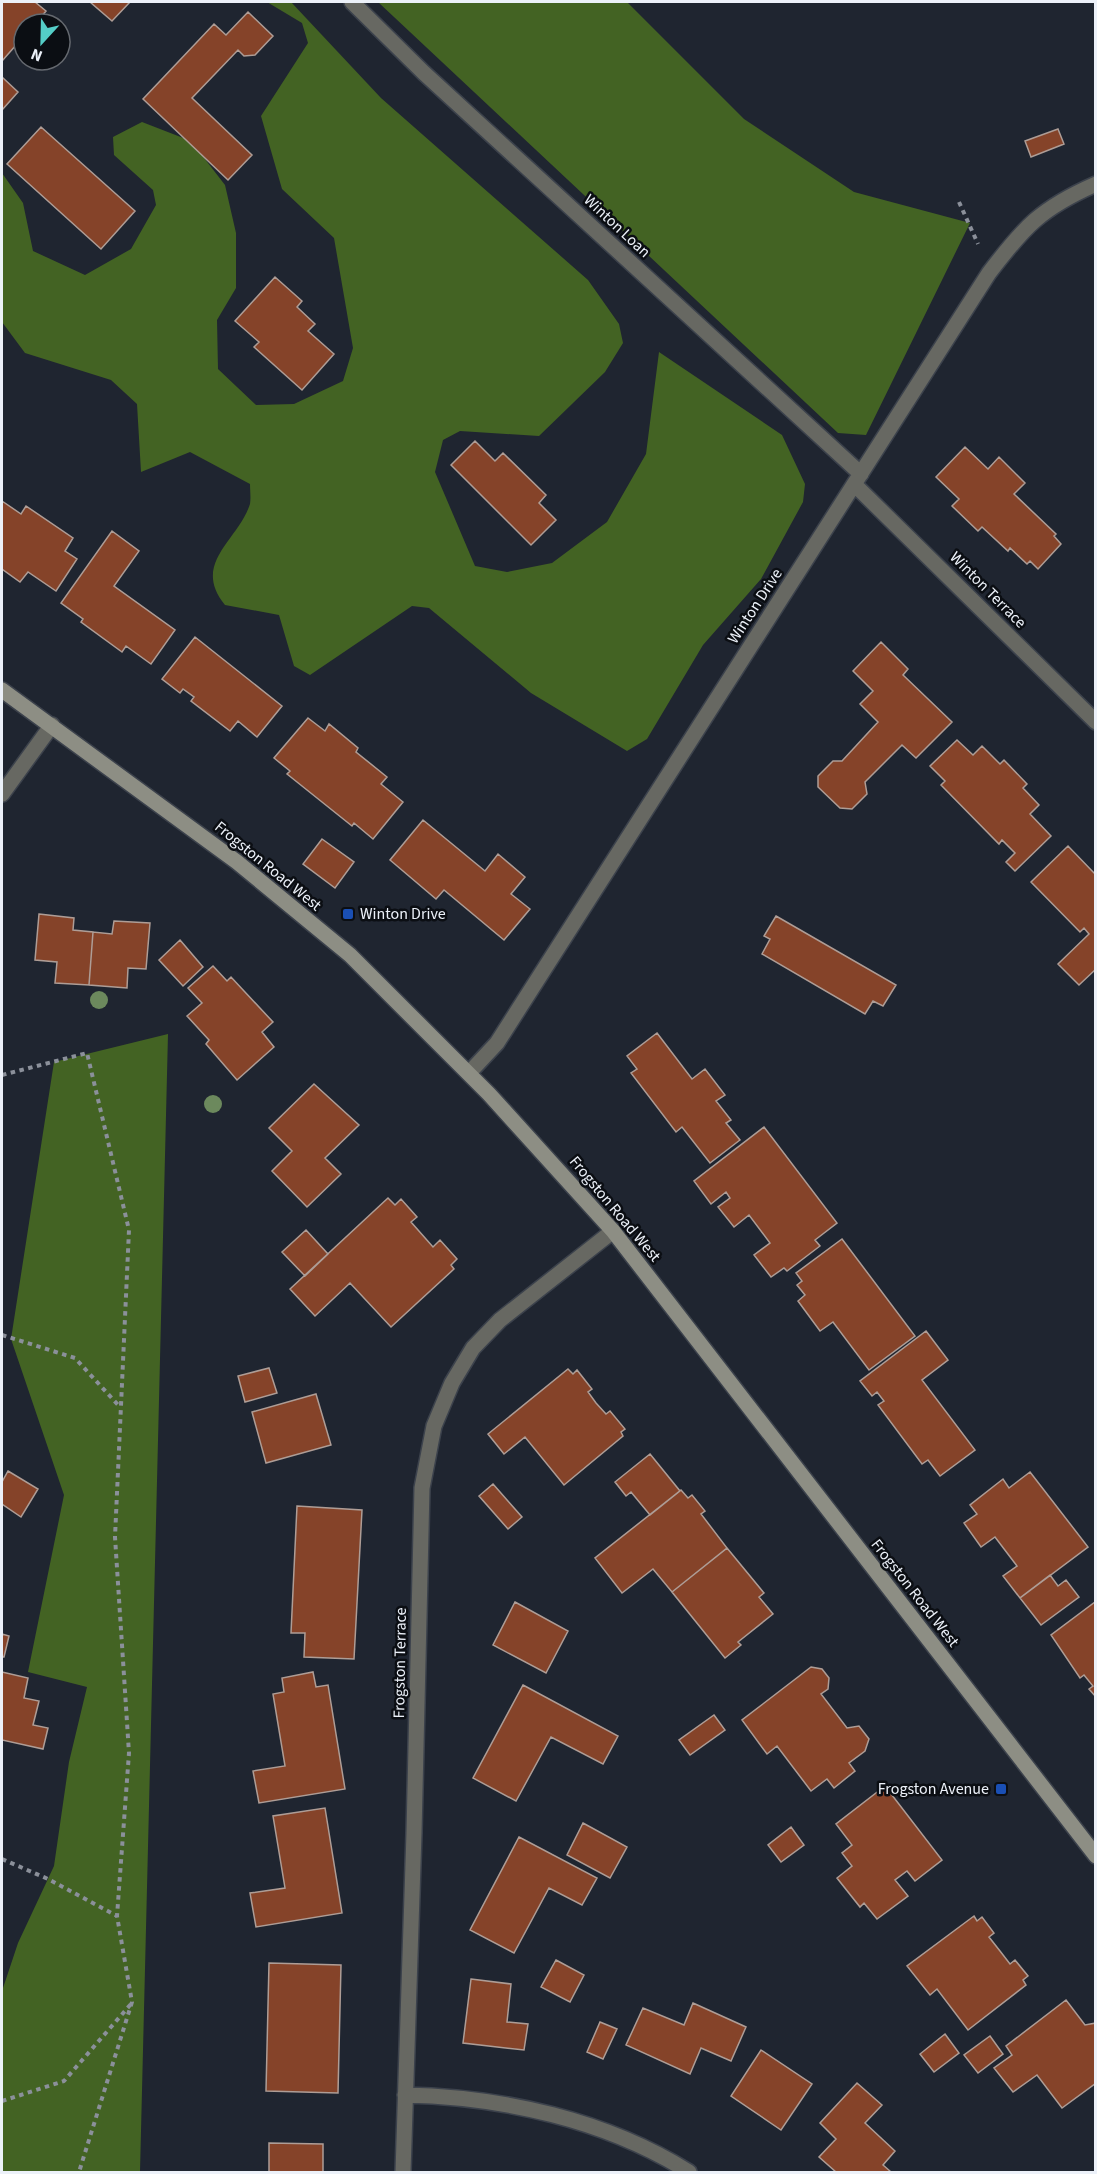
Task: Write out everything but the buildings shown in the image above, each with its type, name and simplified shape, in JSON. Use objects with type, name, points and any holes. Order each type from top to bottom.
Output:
[{"type":"main road","name":"Frogston Road West","points":[[2,690],[237,862],[350,955],[469,1073],[613,1231],[1095,1856]]},
{"type":"street","name":"Winton Loan","points":[[351,2],[858,479]]},
{"type":"street","name":"Winton Drive","points":[[469,1073],[497,1043],[989,273],[1023,229],[1061,199],[1095,184]]},
{"type":"street","name":"Winton Terrace","points":[[858,479],[1095,722]]},
{"type":"street","points":[[2,795],[52,725]]},
{"type":"street","name":"Frogston Terrace","points":[[403,2172],[422,1488],[434,1426],[452,1383],[473,1348],[500,1320],[613,1231]]},
{"type":"street","points":[[405,2095],[498,2103],[578,2121],[661,2155],[689,2172]]},
{"type":"path","points":[[959,202],[970,223],[989,273]]},
{"type":"path","points":[[2,1075],[87,1053],[129,1230],[115,1537],[129,1753],[117,1916],[132,2002],[79,2172]]},
{"type":"path","points":[[2,1335],[75,1358],[121,1407]]},
{"type":"path","points":[[2,1859],[48,1879],[117,1916]]},
{"type":"path","points":[[2,2101],[64,2081],[132,2002]]},
{"type":"green space","points":[[267,2],[291,2],[381,98],[588,280],[619,324],[623,343],[605,372],[539,436],[460,431],[443,440],[435,472],[475,566],[507,572],[552,563],[607,522],[646,454],[659,352],[782,435],[805,484],[803,502],[761,579],[703,645],[647,739],[627,751],[531,693],[429,608],[412,606],[310,675],[294,666],[279,615],[225,605],[216,590],[213,577],[215,564],[250,504],[250,484],[190,452],[141,472],[137,404],[111,380],[25,353],[2,322],[2,173],[23,203],[33,251],[85,275],[131,249],[156,205],[153,190],[114,155],[113,137],[142,122],[191,141],[225,185],[236,233],[236,288],[217,320],[218,369],[256,405],[294,404],[343,381],[353,348],[334,238],[282,189],[261,116],[308,43],[302,23]]},
{"type":"green space","points":[[378,2],[627,2],[744,119],[854,192],[970,223],[866,435],[838,433]]},
{"type":"green space","points":[[168,1034],[140,2172],[2,2172],[2,1991],[18,1943],[54,1866],[69,1762],[87,1687],[28,1672],[64,1495],[11,1339],[54,1062]]},
{"type":"place","name":"Winton Drive","points":[[348,914]]},
{"type":"place","name":"Frogston Avenue","points":[[1001,1789]]}]
